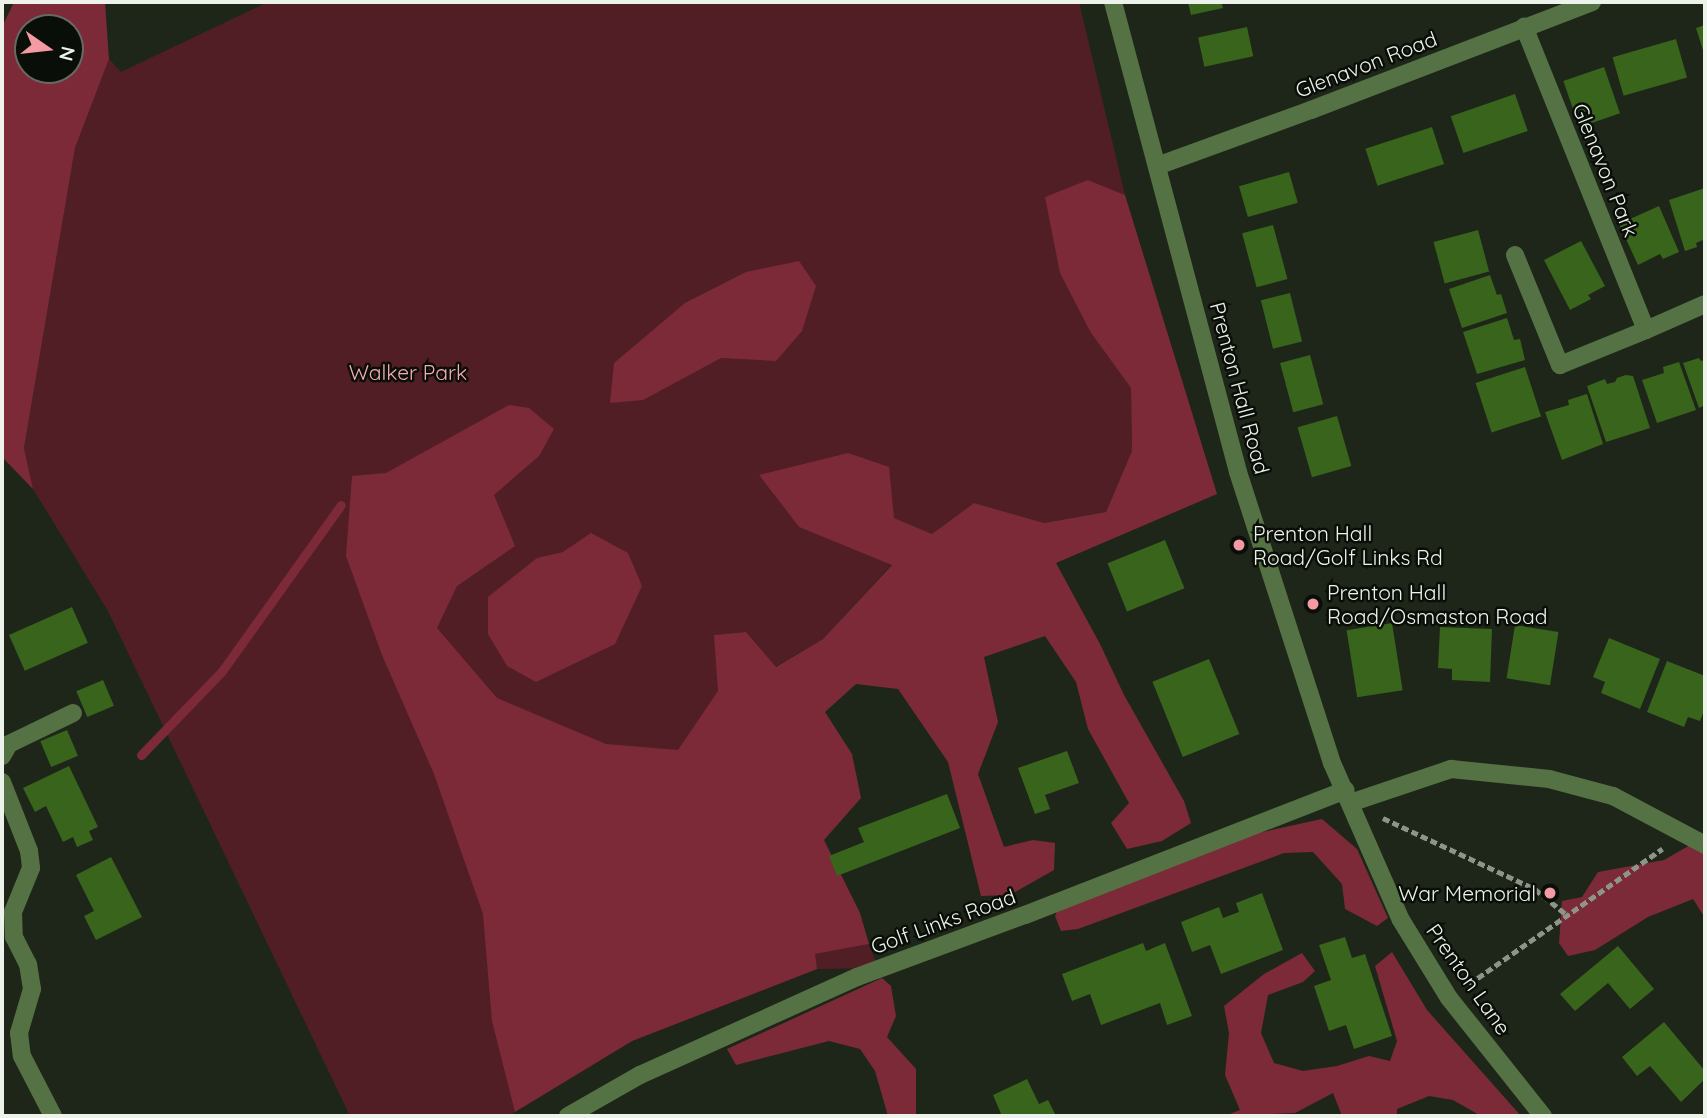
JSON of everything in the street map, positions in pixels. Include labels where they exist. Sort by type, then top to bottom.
[{"type":"street","name":"Prenton Hall Road","points":[[1113,2],[1238,472],[1307,689],[1345,791]]},
{"type":"street","name":"Glenavon Road","points":[[1157,166],[1592,2]]},
{"type":"street","name":"Glenavon Park","points":[[1524,26],[1646,330]]},
{"type":"street","points":[[1515,255],[1560,365],[1705,304]]},
{"type":"street","points":[[2,756],[9,744],[74,713]]},
{"type":"street","name":"Golf Links Road","points":[[568,1116],[640,1075],[857,977],[1345,791],[1451,769],[1549,779],[1612,796],[1686,832],[1705,845]]},
{"type":"street","points":[[2,782],[29,852],[30,869],[13,912],[15,937],[27,964],[32,989],[19,1033],[22,1056],[53,1116]]},
{"type":"street","name":"Prenton Lane","points":[[1345,791],[1401,920],[1449,998],[1543,1116]]},
{"type":"path","points":[[1345,791],[1535,889],[1567,915]]},
{"type":"path","points":[[1449,998],[1686,832]]},
{"type":"green space","name":"Walker Park","points":[[268,2],[1079,2],[1125,195],[1088,180],[1091,333],[1131,388],[1132,451],[1106,512],[1044,523],[974,503],[932,534],[894,518],[759,475],[799,527],[892,564],[823,639],[775,667],[746,632],[714,635],[815,954],[869,944],[878,968],[817,969],[632,1041],[508,1116],[350,1116],[108,611],[33,489],[24,448],[75,148],[109,59],[121,72]]},
{"type":"shaded area","points":[[14,2],[105,2],[109,59],[75,148],[24,448],[33,489],[2,457],[2,27]]},
{"type":"shaded area","points":[[1088,180],[1125,195],[1217,494],[1056,563],[1124,695],[1184,801],[1191,823],[1162,841],[1127,849],[1111,823],[1129,803],[1088,729],[1076,682],[1045,636],[984,657],[998,722],[978,774],[1004,847],[1033,840],[1055,843],[1054,870],[1010,895],[981,896],[948,762],[898,689],[856,684],[825,712],[852,754],[861,798],[824,840],[860,913],[869,944],[815,954],[817,969],[632,1041],[515,1112],[492,1021],[483,914],[434,774],[382,655],[346,556],[352,476],[386,473],[509,405],[529,408],[554,429],[539,456],[494,495],[515,546],[457,586],[437,628],[497,698],[606,744],[678,750],[718,691],[714,635],[746,632],[776,667],[823,639],[892,565],[799,527],[759,475],[848,453],[889,467],[894,518],[932,534],[974,503],[1044,523],[1106,512],[1132,451],[1131,388],[1091,333],[1060,273],[1045,197]]},
{"type":"shaded area","points":[[799,261],[816,286],[802,331],[776,361],[721,358],[643,400],[610,403],[614,363],[685,303],[746,272]]},
{"type":"shaded area","points":[[591,533],[628,553],[642,586],[615,644],[536,682],[507,666],[488,634],[488,597],[537,558],[563,552]]},
{"type":"shaded area","points":[[1322,819],[1357,849],[1388,918],[1377,926],[1345,909],[1342,884],[1313,852],[1284,853],[1078,929],[1061,931],[1055,916],[1059,907],[1244,836]]},
{"type":"shaded area","points":[[1692,844],[1705,854],[1705,918],[1693,899],[1648,917],[1595,950],[1568,956],[1559,943],[1562,901],[1582,897],[1598,872],[1664,860]]},
{"type":"shaded area","points":[[1392,952],[1427,1010],[1521,1116],[1481,1116],[1453,1100],[1429,1096],[1397,1109],[1397,1116],[1342,1116],[1333,1093],[1295,1113],[1225,1116],[1240,1110],[1225,1075],[1229,1033],[1224,1006],[1264,974],[1302,953],[1315,971],[1303,982],[1268,995],[1261,1033],[1274,1063],[1303,1071],[1337,1066],[1369,1056],[1390,1061],[1397,1041],[1375,966]]},
{"type":"shaded area","points":[[882,978],[891,986],[896,1016],[887,1037],[916,1069],[916,1116],[888,1116],[875,1071],[860,1049],[829,1041],[736,1065],[727,1049]]},
{"type":"building","points":[[1188,2],[1221,2],[1223,8],[1191,15]]},
{"type":"building","points":[[1705,25],[1705,57],[1696,28]]},
{"type":"building","points":[[1247,27],[1253,56],[1204,67],[1198,37]]},
{"type":"building","points":[[1676,39],[1687,77],[1624,96],[1613,57]]},
{"type":"building","points":[[1604,67],[1620,113],[1579,127],[1563,81]]},
{"type":"building","points":[[1515,94],[1528,131],[1463,153],[1451,116]]},
{"type":"building","points":[[1432,127],[1444,164],[1377,186],[1365,149]]},
{"type":"building","points":[[1289,172],[1298,203],[1248,217],[1239,186]]},
{"type":"building","points":[[1705,188],[1705,239],[1696,243],[1697,247],[1685,251],[1669,200]]},
{"type":"building","points":[[1659,206],[1679,252],[1663,259],[1660,254],[1638,265],[1619,224]]},
{"type":"building","points":[[1273,225],[1287,279],[1257,287],[1242,233]]},
{"type":"building","points":[[1478,230],[1489,272],[1445,283],[1434,242]]},
{"type":"building","points":[[1581,241],[1605,286],[1588,295],[1591,299],[1570,310],[1544,260]]},
{"type":"building","points":[[1490,275],[1497,295],[1501,294],[1507,313],[1462,328],[1449,289]]},
{"type":"building","points":[[1290,293],[1302,342],[1273,349],[1261,300]]},
{"type":"building","points":[[1507,318],[1514,340],[1520,339],[1525,360],[1477,374],[1463,332]]},
{"type":"building","points":[[1310,355],[1323,404],[1293,412],[1280,363]]},
{"type":"building","points":[[1699,358],[1701,361],[1705,360],[1705,405],[1699,408],[1683,363]]},
{"type":"building","points":[[1679,362],[1696,410],[1657,423],[1642,380],[1664,373],[1663,367]]},
{"type":"building","points":[[1525,367],[1541,416],[1492,433],[1476,383]]},
{"type":"building","points":[[1633,376],[1650,428],[1606,442],[1587,386],[1605,379],[1607,384],[1615,382],[1617,378]]},
{"type":"building","points":[[1587,394],[1603,444],[1562,460],[1545,412],[1569,405],[1568,400]]},
{"type":"building","points":[[1337,416],[1351,466],[1312,477],[1298,427]]},
{"type":"building","points":[[1165,540],[1184,588],[1127,611],[1108,563]]},
{"type":"building","points":[[72,607],[88,643],[25,671],[9,635]]},
{"type":"building","points":[[1392,623],[1403,690],[1357,697],[1347,630]]},
{"type":"building","points":[[1515,625],[1558,632],[1550,685],[1507,678]]},
{"type":"building","points":[[1440,627],[1492,629],[1490,682],[1452,680],[1452,669],[1438,668]]},
{"type":"building","points":[[1609,638],[1660,659],[1640,709],[1601,693],[1605,682],[1593,677]]},
{"type":"building","points":[[1209,659],[1239,734],[1183,757],[1152,682]]},
{"type":"building","points":[[1667,661],[1705,676],[1705,708],[1700,721],[1688,717],[1684,727],[1647,712]]},
{"type":"building","points":[[103,680],[114,706],[87,717],[76,691]]},
{"type":"building","points":[[67,730],[78,756],[51,767],[40,741]]},
{"type":"building","points":[[1067,751],[1079,783],[1045,795],[1050,809],[1035,814],[1018,768]]},
{"type":"building","points":[[69,766],[98,827],[89,831],[93,840],[77,847],[73,837],[63,842],[46,806],[35,812],[23,788]]},
{"type":"building","points":[[947,794],[960,828],[837,876],[829,856],[864,842],[858,828]]},
{"type":"building","points":[[111,857],[142,917],[96,940],[84,916],[94,911],[76,875]]},
{"type":"building","points":[[1262,893],[1283,950],[1221,974],[1210,945],[1192,952],[1181,922],[1219,907],[1223,918],[1239,912],[1236,903]]},
{"type":"building","points":[[1345,937],[1352,958],[1365,954],[1392,1036],[1354,1049],[1346,1025],[1329,1031],[1314,986],[1331,980],[1319,945]]},
{"type":"building","points":[[1143,943],[1146,951],[1165,943],[1192,1016],[1167,1025],[1160,1003],[1101,1025],[1090,994],[1072,1001],[1062,974]]},
{"type":"building","points":[[1618,946],[1654,989],[1630,1009],[1608,983],[1575,1011],[1560,994]]},
{"type":"building","points":[[1664,1022],[1705,1071],[1705,1079],[1681,1102],[1650,1066],[1637,1076],[1622,1057]]},
{"type":"building","points":[[1027,1079],[1039,1104],[1048,1100],[1056,1116],[1002,1116],[993,1095]]},
{"type":"waterway","points":[[2,76],[33,2]]},
{"type":"waterway","points":[[2,211],[8,236],[7,322],[2,336]]},
{"type":"waterway","points":[[141,755],[222,671],[341,505]]},
{"type":"place","name":"Prenton Hall Road/Golf Links Rd","points":[[1239,545]]},
{"type":"place","name":"Prenton Hall Road/Osmaston Road","points":[[1313,604]]},
{"type":"place","name":"War Memorial","points":[[1550,893]]}]
